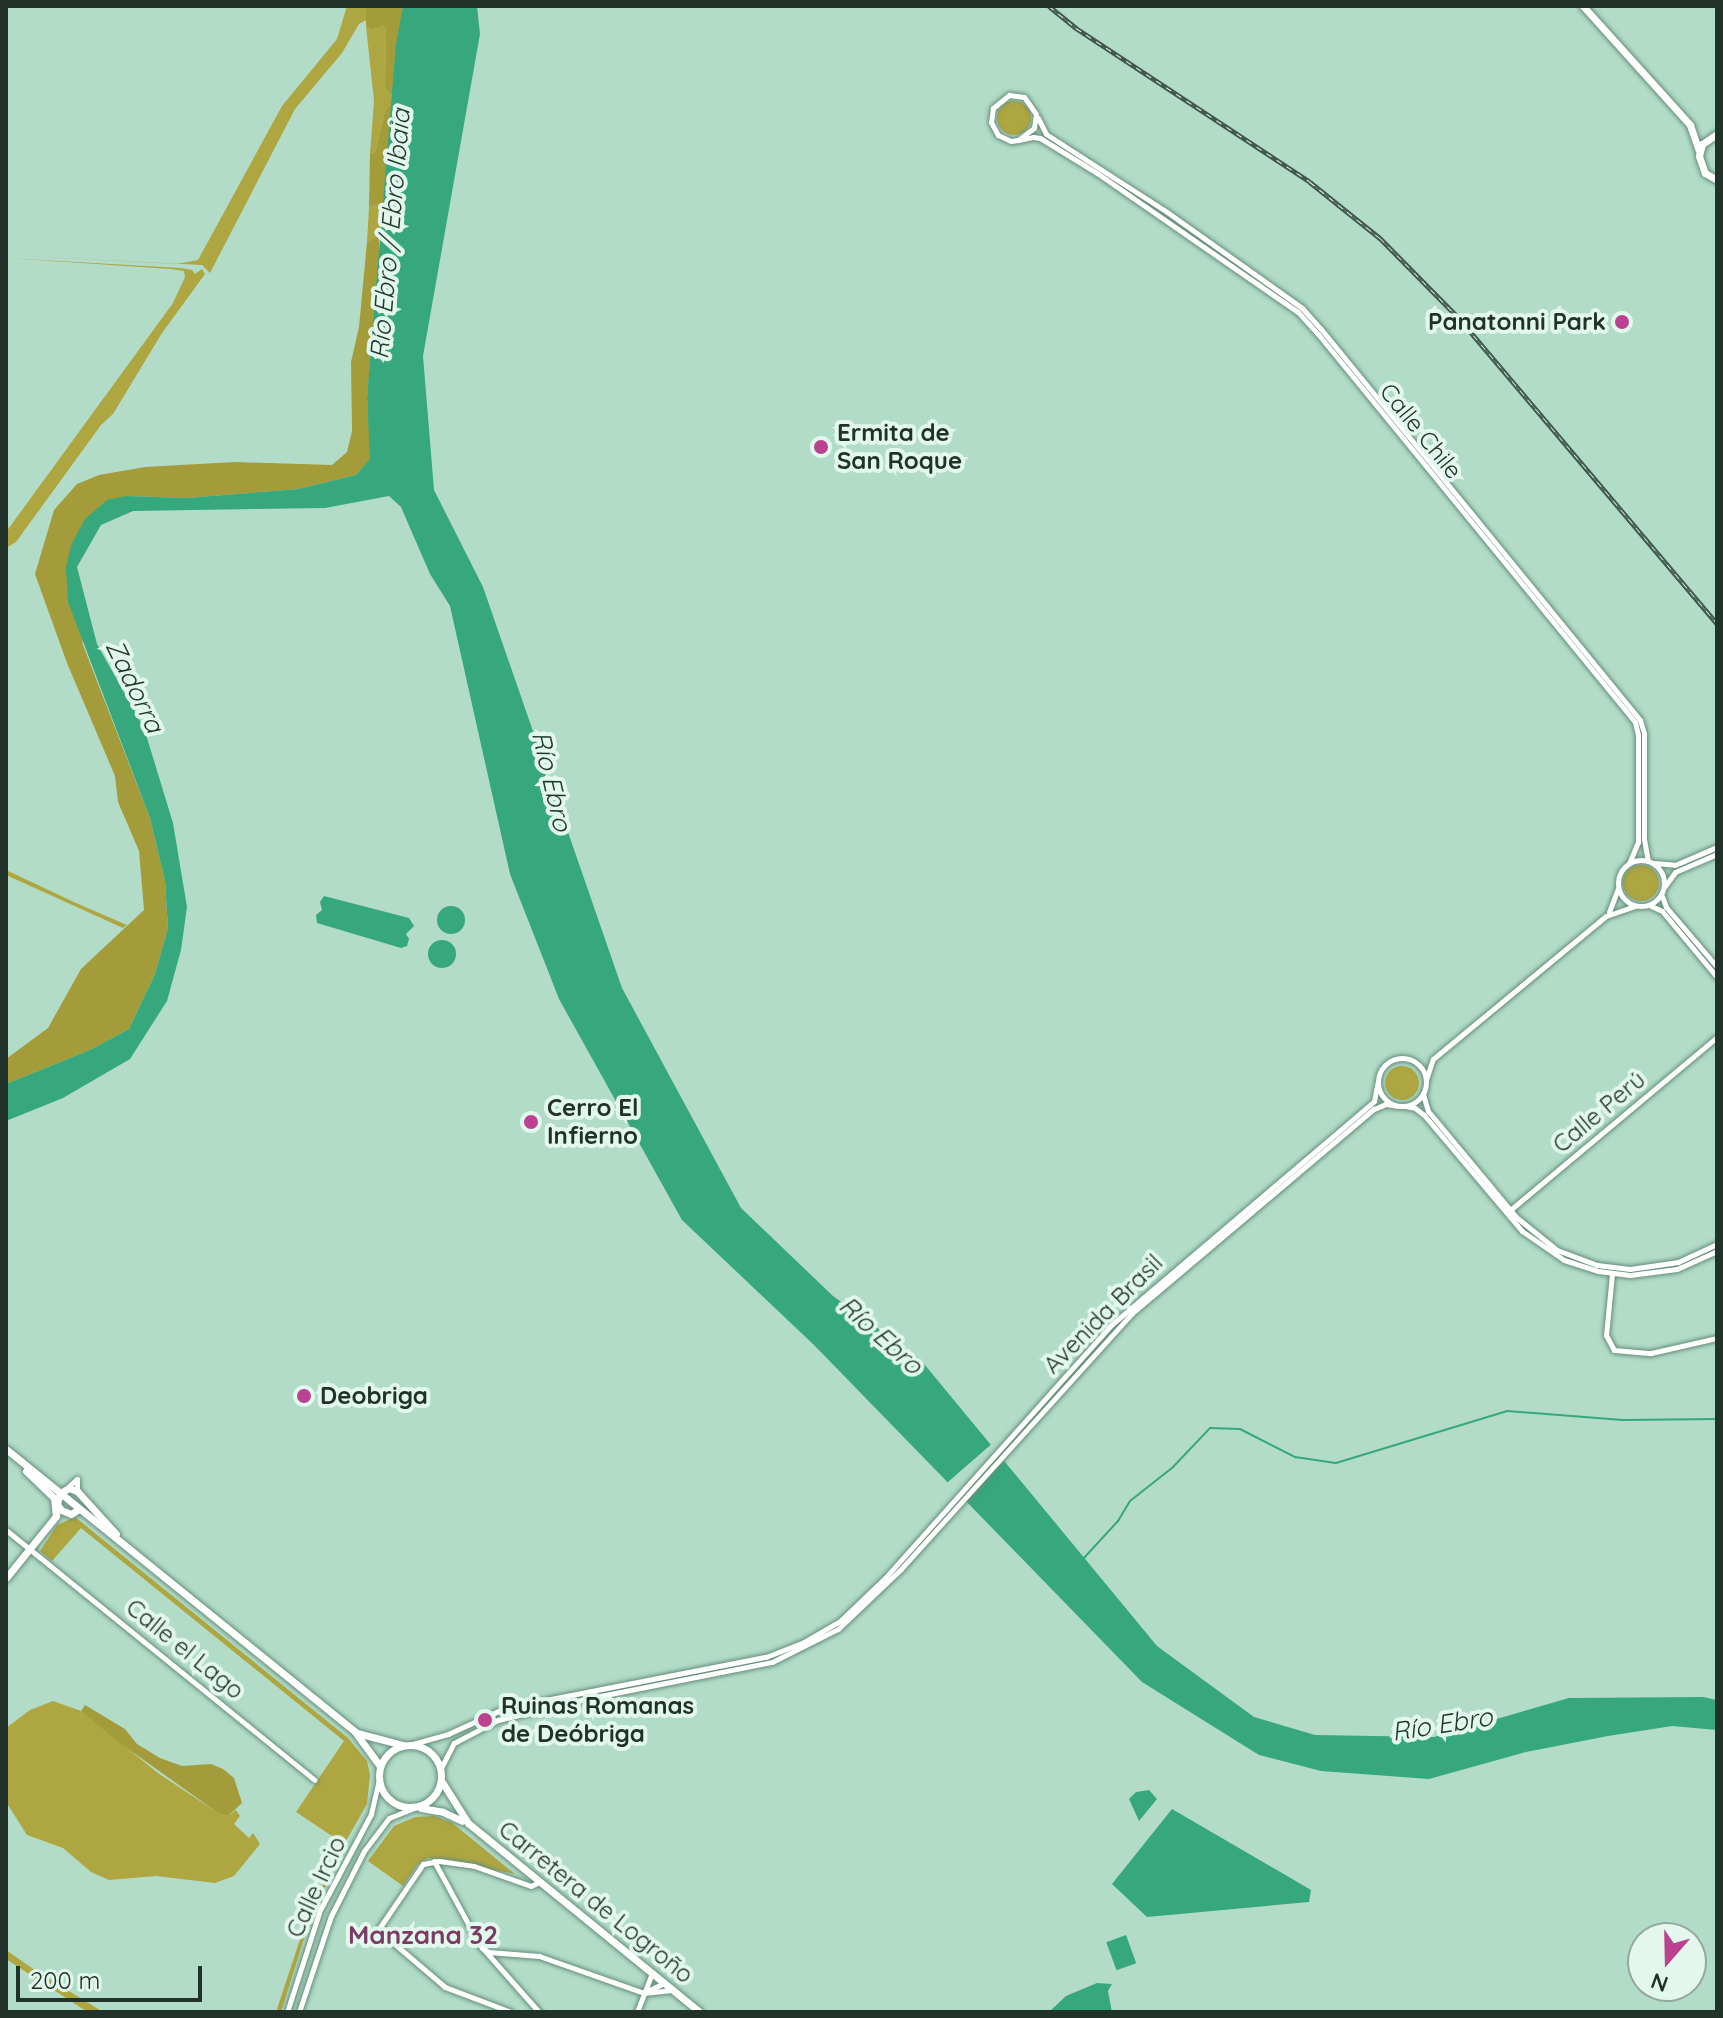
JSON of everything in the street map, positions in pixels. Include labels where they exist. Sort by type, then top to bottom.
[{"type":"main road","points":[[1583,6],[1690,125],[1702,169],[1717,180]]},
{"type":"main road","points":[[1690,125],[1716,135],[1699,151]]},
{"type":"main road","points":[[6,1450],[62,1491],[79,1509],[355,1732],[380,1766]]},
{"type":"main road","points":[[6,1450],[67,1514]]},
{"type":"main road","points":[[62,1491],[78,1492],[128,1548]]},
{"type":"main road","points":[[6,1578],[56,1516],[62,1491]]},
{"type":"main road","points":[[78,1492],[79,1509]]},
{"type":"main road","points":[[56,1516],[79,1509]]},
{"type":"main road","points":[[355,1732],[406,1745],[429,1751],[441,1768],[442,1782],[433,1799],[415,1808],[394,1804],[381,1788],[379,1778],[380,1766],[386,1756],[406,1745]]},
{"type":"main road","name":"Carretera de Logroño","points":[[442,1782],[468,1823]]},
{"type":"main road","name":"Carretera de Logroño","points":[[415,1808],[443,1812],[468,1823],[700,2012]]},
{"type":"street","points":[[1017,95],[1030,101],[1036,114],[1030,134],[1018,140],[1004,139],[994,129],[991,115],[997,102],[1017,95]]},
{"type":"street","name":"Calle Chile","points":[[1036,114],[1048,136],[1148,198],[1308,313],[1642,724],[1650,862]]},
{"type":"street","name":"Calle Chile","points":[[1018,140],[1033,137],[1046,141],[1136,197],[1298,312],[1318,334],[1635,722],[1638,735],[1638,842],[1629,863]]},
{"type":"street","points":[[1606,916],[1618,888],[1619,874],[1629,863],[1675,865],[1717,847]]},
{"type":"street","points":[[1664,886],[1675,872],[1717,854]]},
{"type":"street","points":[[1650,862],[1662,873],[1662,894],[1666,907],[1717,967]]},
{"type":"street","points":[[1618,888],[1624,900],[1635,906]]},
{"type":"street","points":[[1646,906],[1662,894]]},
{"type":"street","points":[[1717,977],[1662,911],[1635,906],[1606,916],[1433,1059],[1423,1094],[1428,1111],[1508,1212],[1557,1250],[1610,1268],[1663,1266],[1717,1244]]},
{"type":"street","name":"Calle Perú","points":[[1508,1212],[1717,1037]]},
{"type":"street","points":[[1340,1134],[1374,1101],[1378,1081],[1390,1061],[1433,1059]]},
{"type":"street","points":[[1413,1061],[1426,1080]]},
{"type":"street","points":[[1378,1081],[1381,1094],[1397,1106]]},
{"type":"street","points":[[1405,1106],[1423,1094]]},
{"type":"street","points":[[1340,1134],[1378,1107],[1415,1108],[1508,1212],[1550,1253],[1578,1266],[1612,1274],[1656,1274],[1677,1269],[1717,1251]]},
{"type":"street","name":"Avenida Brasil","points":[[584,1696],[766,1657],[804,1642],[855,1608],[916,1547],[1110,1326],[1340,1134]]},
{"type":"street","points":[[1612,1274],[1606,1335],[1614,1350],[1651,1353],[1717,1338]]},
{"type":"street","name":"Calle el Lago","points":[[6,1530],[315,1780]]},
{"type":"street","points":[[406,1745],[448,1734],[505,1708],[584,1696]]},
{"type":"street","points":[[441,1768],[454,1743],[498,1720],[584,1696]]},
{"type":"street","name":"Calle Ircio","points":[[287,2012],[320,1910],[371,1814],[379,1778]]},
{"type":"street","name":"Calle Ircio","points":[[299,2012],[331,1916],[364,1851],[389,1818],[415,1808]]},
{"type":"street","points":[[511,2012],[445,1987],[378,1932],[423,1864],[434,1861],[474,1866],[531,1886],[539,1882]]},
{"type":"street","points":[[434,1861],[482,1948],[539,2012]]},
{"type":"street","points":[[482,1948],[496,1953],[545,1957],[644,1993],[673,1990]]},
{"type":"street","points":[[492,1961],[496,1953]]},
{"type":"street","points":[[637,2012],[652,1973]]},
{"type":"street","points":[[644,1993],[664,1983]]},
{"type":"shaded area","points":[[347,6],[365,6],[366,20],[359,24],[342,53],[295,109],[210,273],[202,265],[178,264],[198,260],[282,106],[337,39]]},
{"type":"shaded area","points":[[365,6],[403,6],[392,96],[385,88],[386,28],[383,25],[373,30],[366,26]]},
{"type":"shaded area","points":[[383,24],[386,28],[385,88],[392,96],[392,104],[385,110],[375,153],[370,154],[374,101],[366,26],[374,30]]},
{"type":"shaded area","points":[[1014,101],[1026,106],[1031,118],[1026,130],[1014,135],[1002,130],[997,118],[1002,106]]},
{"type":"shaded area","points":[[392,104],[384,203],[369,207],[370,154],[375,153],[385,110]]},
{"type":"shaded area","points":[[384,203],[379,235],[367,242],[369,207]]},
{"type":"shaded area","points":[[379,235],[379,271],[367,397],[371,459],[356,475],[298,489],[186,498],[126,496],[71,545],[83,645],[150,818],[165,881],[168,928],[155,974],[129,1029],[90,1050],[6,1084],[6,1059],[48,1028],[81,969],[144,910],[139,851],[118,802],[115,776],[67,663],[35,574],[54,510],[77,484],[99,475],[145,467],[235,462],[332,465],[347,452],[352,431],[351,362],[359,327],[367,242]]},
{"type":"shaded area","points":[[6,258],[181,268],[192,270],[195,274],[202,269],[205,274],[162,333],[113,414],[101,425],[16,542],[6,548],[6,532],[173,303],[185,277],[184,271],[171,269]]},
{"type":"shaded area","points":[[1641,865],[1653,871],[1659,883],[1653,895],[1641,901],[1629,895],[1623,883],[1629,871]]},
{"type":"shaded area","points":[[6,870],[127,925],[123,928],[6,875]]},
{"type":"shaded area","points":[[1402,1066],[1414,1071],[1419,1083],[1414,1095],[1402,1100],[1390,1095],[1385,1083],[1390,1071]]},
{"type":"shaded area","points":[[75,1517],[348,1738],[367,1761],[370,1775],[367,1804],[346,1841],[307,1929],[281,2012],[276,2012],[309,1912],[344,1844],[296,1812],[344,1741],[81,1528],[52,1561],[40,1551],[57,1525]]},
{"type":"shaded area","points":[[53,1701],[81,1711],[158,1773],[218,1813],[228,1816],[236,1810],[240,1816],[234,1824],[249,1838],[253,1833],[260,1844],[234,1876],[215,1883],[156,1876],[109,1880],[91,1872],[63,1848],[27,1835],[6,1802],[6,1728],[30,1710]]},
{"type":"shaded area","points":[[85,1705],[125,1729],[137,1744],[160,1758],[182,1766],[211,1764],[223,1769],[234,1778],[242,1803],[228,1816],[218,1813],[117,1741],[81,1711]]},
{"type":"shaded area","points":[[434,1816],[451,1822],[515,1874],[428,1858],[418,1864],[403,1886],[368,1861],[394,1826],[415,1817]]},
{"type":"shaded area","points":[[6,1950],[103,2012],[86,2011],[6,1959]]},
{"type":"water","points":[[403,6],[477,6],[480,34],[423,356],[434,490],[483,587],[622,988],[741,1208],[833,1296],[920,1359],[1157,1646],[1254,1717],[1315,1735],[1434,1737],[1569,1698],[1703,1697],[1717,1700],[1717,1730],[1672,1726],[1608,1736],[1526,1752],[1429,1779],[1321,1771],[1259,1755],[1142,1682],[814,1345],[682,1220],[559,999],[510,874],[450,606],[430,574],[401,507],[389,496],[325,508],[133,511],[101,525],[77,567],[97,644],[144,728],[173,823],[187,907],[181,950],[167,1001],[130,1059],[63,1098],[6,1121],[6,1084],[90,1050],[129,1029],[155,974],[168,928],[165,881],[150,818],[68,602],[66,568],[71,545],[85,519],[107,500],[126,496],[186,498],[298,489],[356,475],[370,459],[367,397],[396,44]]},
{"type":"water","points":[[324,896],[409,918],[414,926],[406,934],[409,939],[407,946],[401,948],[317,923],[316,915],[322,910],[320,902]]},
{"type":"water","points":[[451,906],[461,910],[465,920],[461,930],[451,934],[441,930],[437,920],[441,910]]},
{"type":"water","points":[[442,940],[452,944],[456,954],[452,964],[442,968],[432,964],[428,954],[432,944]]},
{"type":"water","points":[[1149,1790],[1157,1799],[1139,1821],[1129,1799],[1136,1792]]},
{"type":"water","points":[[1172,1809],[1311,1890],[1309,1902],[1147,1917],[1112,1884]]},
{"type":"water","points":[[1126,1935],[1136,1963],[1117,1970],[1106,1942]]},
{"type":"water","points":[[1097,1983],[1112,1984],[1108,1991],[1112,2012],[1049,2012],[1066,1996]]},
{"type":"pier","points":[[994,1442],[1008,1458],[958,1501],[944,1485]]},
{"type":"waterway","points":[[1083,1559],[1118,1521],[1130,1501],[1173,1467],[1210,1428],[1240,1429],[1295,1457],[1336,1463],[1507,1411],[1623,1420],[1717,1419]]},
{"type":"railway","points":[[1049,6],[1076,28],[1310,182],[1380,238],[1458,317],[1717,624]]},
{"type":"place","name":"Panatonni Park","points":[[1622,322]]},
{"type":"place","name":"Ermita de San Roque","points":[[821,447]]},
{"type":"place","name":"Cerro El Infierno","points":[[531,1122]]},
{"type":"place","name":"Deobriga","points":[[304,1396]]},
{"type":"place","name":"Ruinas Romanas de Deóbriga","points":[[485,1720]]},
{"type":"district","name":"Manzana 32","points":[[423,1935]]},
{"type":"water label","name":"Río Ebro / Ebro Ibaia","points":[[390,234]]},
{"type":"water label","name":"Zadorra","points":[[135,686]]},
{"type":"water label","name":"Río Ebro","points":[[552,781]]},
{"type":"water label","name":"Río Ebro","points":[[881,1335]]},
{"type":"water label","name":"Río Ebro","points":[[1442,1724]]}]
